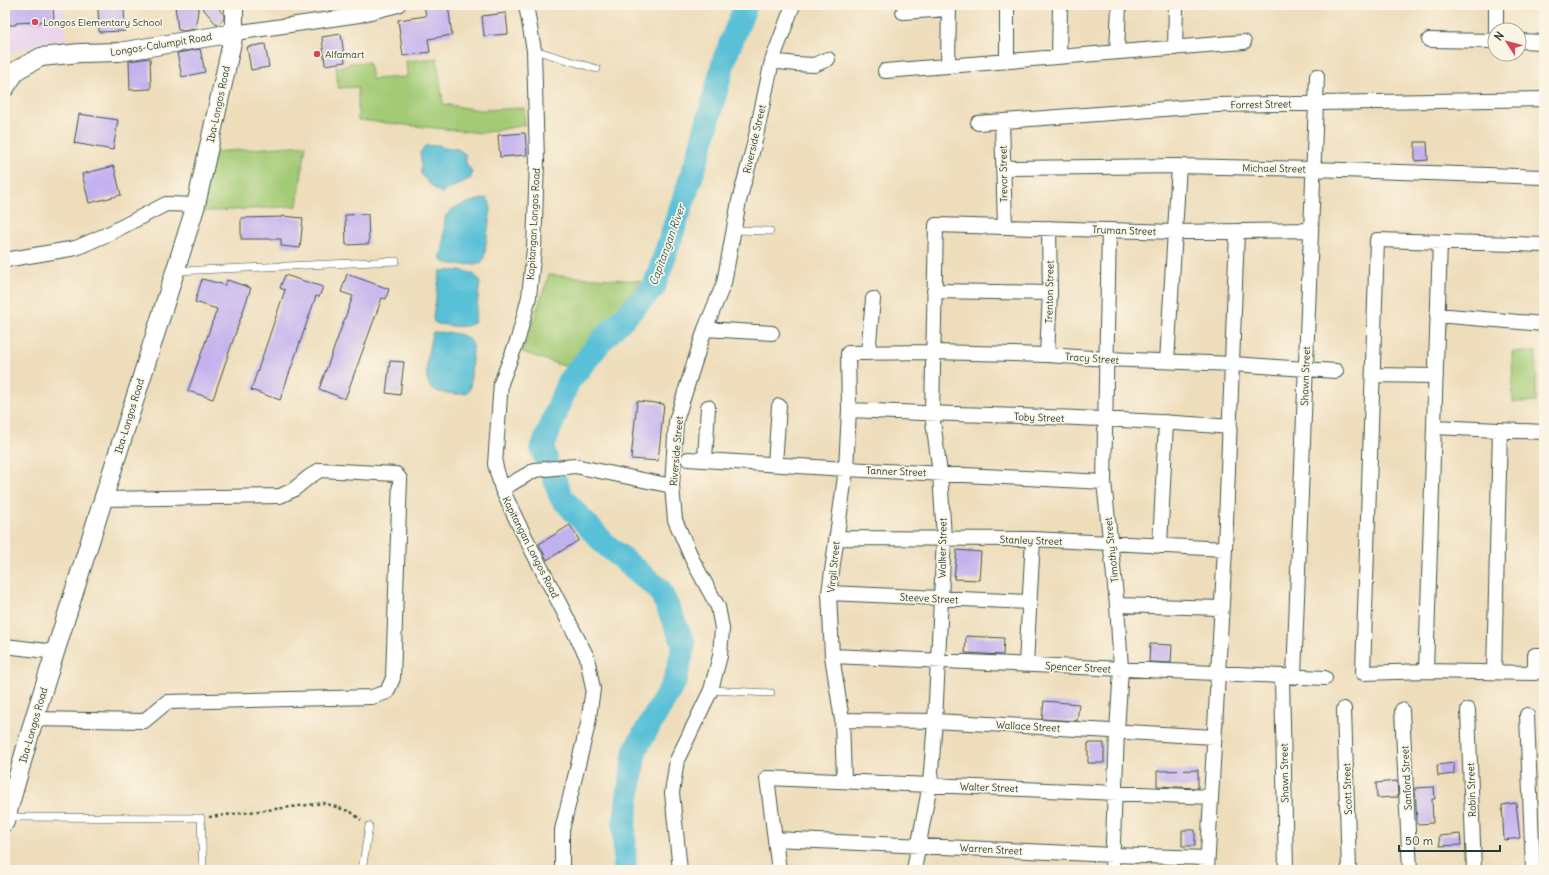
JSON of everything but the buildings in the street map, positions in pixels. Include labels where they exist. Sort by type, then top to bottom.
[{"type":"street","name":"Iba-Longos Road","points":[[6,820],[34,719],[196,204],[234,32],[234,5]]},
{"type":"street","points":[[234,32],[359,15],[398,5]]},
{"type":"street","name":"Kapitangan Longos Road","points":[[526,5],[534,50],[536,161],[534,250],[529,297],[518,338],[501,383],[495,464],[502,489],[518,523],[587,657],[593,689],[588,724],[562,830],[562,870]]},
{"type":"street","name":"Riverside Street","points":[[680,870],[672,793],[677,760],[710,690],[720,656],[722,628],[718,607],[693,560],[675,520],[672,486],[676,421],[706,329],[724,283],[739,201],[754,145],[772,61],[793,5]]},
{"type":"street","points":[[1007,5],[1007,61]]},
{"type":"street","points":[[1059,57],[1060,5]]},
{"type":"street","points":[[1117,52],[1119,5]]},
{"type":"street","points":[[1175,48],[1176,5]]},
{"type":"street","points":[[1496,5],[1496,22]]},
{"type":"street","points":[[903,12],[948,7],[948,66]]},
{"type":"street","name":"Longos-Calumpit Road","points":[[5,88],[11,68],[41,57],[80,53],[119,52],[234,32]]},
{"type":"street","points":[[1430,40],[1487,41]]},
{"type":"street","points":[[1527,41],[1544,42]]},
{"type":"street","points":[[885,71],[1244,42]]},
{"type":"street","points":[[772,61],[814,65],[828,59]]},
{"type":"street","name":"Shawn Street","points":[[1286,870],[1288,676],[1306,369],[1317,76]]},
{"type":"street","name":"Forrest Street","points":[[978,123],[1217,105],[1544,99]]},
{"type":"street","name":"Trevor Street","points":[[1002,121],[1004,227]]},
{"type":"street","points":[[1167,361],[1179,166]]},
{"type":"street","name":"Michael Street","points":[[1003,168],[1179,166],[1544,177]]},
{"type":"street","points":[[5,260],[76,248],[110,233],[166,204],[196,204]]},
{"type":"street","name":"Truman Street","points":[[936,225],[1175,232],[1311,230]]},
{"type":"street","name":"Walker Street","points":[[914,870],[930,784],[935,721],[944,538],[940,473],[932,414],[936,225]]},
{"type":"street","name":"Trenton Street","points":[[1047,355],[1050,293],[1049,228]]},
{"type":"street","name":"Timothy Street","points":[[1109,230],[1104,482],[1117,605],[1121,669],[1117,731],[1112,870]]},
{"type":"street","points":[[1207,864],[1225,549],[1237,231]]},
{"type":"street","points":[[1544,245],[1377,240],[1363,674],[1426,671],[1535,673],[1535,655],[1544,655]]},
{"type":"street","points":[[1426,671],[1440,242]]},
{"type":"street","points":[[934,290],[1050,293]]},
{"type":"street","points":[[868,353],[872,299]]},
{"type":"street","points":[[1437,315],[1544,324]]},
{"type":"street","points":[[706,329],[772,333]]},
{"type":"street","name":"Tracy Street","points":[[848,353],[934,352],[1047,355],[1233,364],[1336,372]]},
{"type":"street","name":"Virgil Street","points":[[844,780],[842,720],[832,656],[829,593],[846,469],[849,410],[848,353]]},
{"type":"street","points":[[1373,375],[1436,376]]},
{"type":"street","points":[[775,464],[779,406]]},
{"type":"street","points":[[705,460],[708,407]]},
{"type":"street","name":"Toby Street","points":[[849,410],[1105,419],[1230,427]]},
{"type":"street","points":[[1160,546],[1166,422]]},
{"type":"street","points":[[1434,427],[1544,432]]},
{"type":"street","points":[[1494,672],[1500,430]]},
{"type":"street","name":"Tanner Street","points":[[688,459],[846,469],[1104,482]]},
{"type":"street","points":[[502,489],[535,470],[575,466],[672,486]]},
{"type":"street","points":[[34,719],[144,721],[167,702],[372,698],[386,692],[393,678],[400,479],[396,474],[320,470],[293,490],[280,496],[103,499]]},
{"type":"street","name":"Stanley Street","points":[[836,538],[1033,539],[1225,549]]},
{"type":"street","points":[[1026,664],[1033,539]]},
{"type":"street","name":"Steeve Street","points":[[829,593],[1030,602]]},
{"type":"street","points":[[1117,605],[1221,608]]},
{"type":"street","points":[[5,646],[55,652]]},
{"type":"street","name":"Spencer Street","points":[[832,656],[1325,678]]},
{"type":"street","name":"Scott Street","points":[[1344,709],[1349,870]]},
{"type":"street","name":"Sanford Street","points":[[1402,710],[1410,870]]},
{"type":"street","name":"Robin Street","points":[[1468,710],[1474,870]]},
{"type":"street","points":[[1527,715],[1533,870]]},
{"type":"street","name":"Wallace Street","points":[[842,720],[935,721],[1214,736]]},
{"type":"street","name":"Walter Street","points":[[775,839],[767,778],[844,780],[1211,797]]},
{"type":"street","points":[[775,839],[779,870]]},
{"type":"street","name":"Warren Street","points":[[775,839],[1113,856],[1207,864]]},
{"type":"lane","points":[[534,50],[597,69]]},
{"type":"lane","points":[[733,230],[770,231]]},
{"type":"lane","points":[[174,271],[396,261]]},
{"type":"lane","points":[[710,690],[771,693]]},
{"type":"lane","points":[[6,820],[201,818],[203,870]]},
{"type":"lane","points":[[362,870],[369,826]]},
{"type":"path","points":[[201,818],[324,803],[351,812],[369,826]]},
{"type":"shaded area","name":"Longos Elementary School","points":[[5,5],[63,5],[67,39],[7,53],[5,60]]},
{"type":"green space","points":[[437,58],[443,104],[480,110],[524,108],[525,125],[482,133],[358,120],[358,87],[338,88],[336,67],[349,65],[349,63],[369,62],[372,79],[407,77],[406,61]]},
{"type":"green space","points":[[306,145],[297,206],[199,212],[214,152]]},
{"type":"green space","points":[[549,275],[641,281],[570,368],[522,352]]},
{"type":"green space","points":[[1512,352],[1536,352],[1536,402],[1513,402]]},
{"type":"water","points":[[440,145],[442,148],[458,149],[465,154],[466,163],[472,172],[471,178],[441,193],[436,190],[422,175],[420,153],[425,146]]},
{"type":"water","points":[[486,198],[489,201],[491,208],[484,258],[482,262],[461,265],[441,260],[440,254],[443,250],[445,218],[457,207]]},
{"type":"water","points":[[440,271],[463,271],[477,277],[480,282],[475,322],[467,326],[452,326],[434,322],[433,317]]},
{"type":"water","points":[[433,332],[461,335],[470,340],[473,345],[470,389],[467,393],[452,394],[440,392],[431,388],[429,385],[427,380],[428,351]]},
{"type":"waterway","name":"Capitangan River","points":[[546,458],[542,449],[568,382],[604,338],[654,287],[698,157],[725,57],[746,5]]},
{"type":"waterway","name":"Capitangan River","points":[[554,478],[561,497],[605,544],[660,590],[684,644],[675,681],[635,750],[624,825],[625,870]]},
{"type":"place","name":"Longos Elementary School","points":[[35,22]]},
{"type":"place","name":"Alfamart","points":[[317,54]]}]
